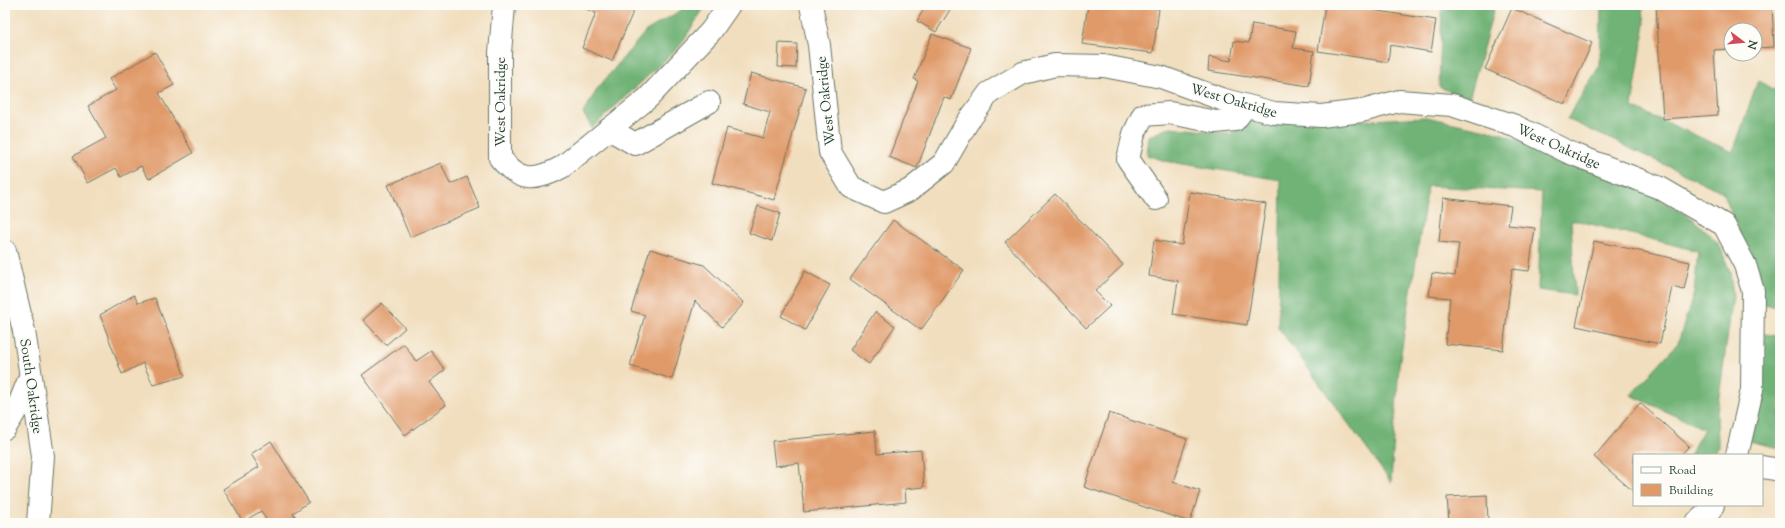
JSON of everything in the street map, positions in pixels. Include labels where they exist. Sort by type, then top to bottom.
[{"type":"street","name":"West Oakridge","points":[[504,5],[500,53],[500,158],[510,170],[521,177],[534,177],[549,174],[562,167],[648,98],[711,32],[729,5]]},
{"type":"street","name":"West Oakridge","points":[[810,5],[819,45],[830,152],[851,187],[884,202],[910,190],[944,163],[968,123],[989,93],[1023,73],[1055,65],[1104,66],[1161,77],[1221,99],[1274,113],[1321,116],[1362,110],[1399,101],[1452,105],[1515,126],[1568,152],[1660,188],[1724,226],[1745,265],[1754,291],[1752,390],[1737,454]]},
{"type":"street","points":[[608,129],[635,144],[709,102]]},
{"type":"street","points":[[1156,199],[1128,158],[1134,134],[1143,115],[1170,113],[1216,122],[1235,120],[1246,106]]},
{"type":"street","name":"South Oakridge","points":[[5,251],[24,331],[43,456],[38,523]]},
{"type":"street","points":[[5,428],[18,408],[30,376]]},
{"type":"street","points":[[1763,467],[1780,470]]},
{"type":"street","points":[[1696,523],[1710,511],[1712,506]]},
{"type":"green space","points":[[690,5],[706,5],[679,47],[592,128],[583,113],[598,88],[646,31]]},
{"type":"green space","points":[[1442,5],[1495,5],[1469,99],[1439,87]]},
{"type":"green space","points":[[1601,5],[1642,5],[1645,23],[1632,107],[1733,152],[1758,80],[1780,93],[1780,308],[1758,302],[1757,279],[1723,192],[1567,119],[1600,65]]},
{"type":"green space","points":[[1259,115],[1355,121],[1426,117],[1500,133],[1654,196],[1693,219],[1719,244],[1730,272],[1733,297],[1717,411],[1718,448],[1713,454],[1690,454],[1704,429],[1631,395],[1678,343],[1694,293],[1698,251],[1579,221],[1571,221],[1575,295],[1538,290],[1542,192],[1428,186],[1399,365],[1391,482],[1278,327],[1281,180],[1165,161],[1147,155],[1149,136],[1171,127],[1231,134]]},
{"type":"green space","points":[[1756,332],[1780,337],[1780,448],[1744,440]]},
{"type":"building","points":[[586,5],[636,5],[612,61],[582,48],[596,13],[584,8]]},
{"type":"building","points":[[926,5],[953,5],[936,32],[917,21]]},
{"type":"building","points":[[1088,5],[1129,5],[1159,9],[1153,53],[1082,44]]},
{"type":"building","points":[[1325,5],[1340,5],[1436,20],[1431,52],[1390,45],[1388,62],[1318,51]]},
{"type":"building","points":[[1656,5],[1772,5],[1774,47],[1763,48],[1763,22],[1723,22],[1723,49],[1714,50],[1718,115],[1663,119]]},
{"type":"building","points":[[1512,8],[1592,43],[1565,104],[1485,69]]},
{"type":"building","points":[[1252,24],[1296,31],[1293,48],[1314,51],[1309,86],[1208,71],[1209,57],[1231,61],[1234,41],[1249,43]]},
{"type":"building","points":[[932,34],[971,48],[951,100],[944,97],[917,168],[889,157],[918,81],[914,79]]},
{"type":"building","points":[[779,43],[797,44],[796,68],[778,67]]},
{"type":"building","points":[[155,52],[174,85],[159,93],[193,153],[149,179],[141,166],[121,177],[116,168],[88,183],[73,156],[106,138],[88,106],[116,90],[109,79]]},
{"type":"building","points":[[751,73],[806,88],[774,200],[712,183],[727,128],[763,138],[770,112],[743,104]]},
{"type":"building","points":[[441,163],[450,184],[467,177],[480,208],[410,237],[388,185]]},
{"type":"building","points":[[1190,192],[1266,204],[1247,325],[1173,314],[1178,281],[1149,276],[1154,240],[1182,245]]},
{"type":"building","points":[[1055,194],[1123,265],[1095,291],[1110,306],[1086,328],[1005,242]]},
{"type":"building","points":[[1443,198],[1511,206],[1508,225],[1535,228],[1529,271],[1512,269],[1503,350],[1445,344],[1450,298],[1429,296],[1432,273],[1455,276],[1459,244],[1439,242]]},
{"type":"building","points":[[758,206],[780,213],[772,241],[749,233]]},
{"type":"building","points":[[893,220],[964,270],[921,330],[850,279]]},
{"type":"building","points":[[1594,241],[1690,262],[1684,290],[1672,287],[1660,344],[1576,326]]},
{"type":"building","points":[[650,249],[704,265],[744,303],[722,327],[695,301],[672,379],[630,366],[645,315],[631,311]]},
{"type":"building","points":[[805,271],[830,285],[805,330],[781,316]]},
{"type":"building","points":[[134,295],[138,303],[155,298],[185,376],[153,385],[143,363],[122,374],[100,315]]},
{"type":"building","points":[[382,303],[405,328],[386,345],[363,320]]},
{"type":"building","points":[[875,312],[895,326],[869,364],[850,350]]},
{"type":"building","points":[[404,344],[416,361],[431,351],[445,370],[429,382],[446,405],[405,435],[362,375]]},
{"type":"building","points":[[1640,403],[1689,446],[1682,454],[1633,454],[1633,491],[1594,457]]},
{"type":"building","points":[[1109,413],[1187,439],[1173,482],[1200,491],[1190,522],[1084,487]]},
{"type":"building","points":[[875,431],[877,454],[921,450],[924,487],[905,489],[906,502],[804,512],[799,463],[775,466],[772,441]]},
{"type":"building","points":[[271,441],[309,502],[293,513],[299,523],[268,523],[261,511],[243,522],[223,489],[259,467],[251,454]]},
{"type":"building","points":[[1487,495],[1488,523],[1449,523],[1447,497]]}]
